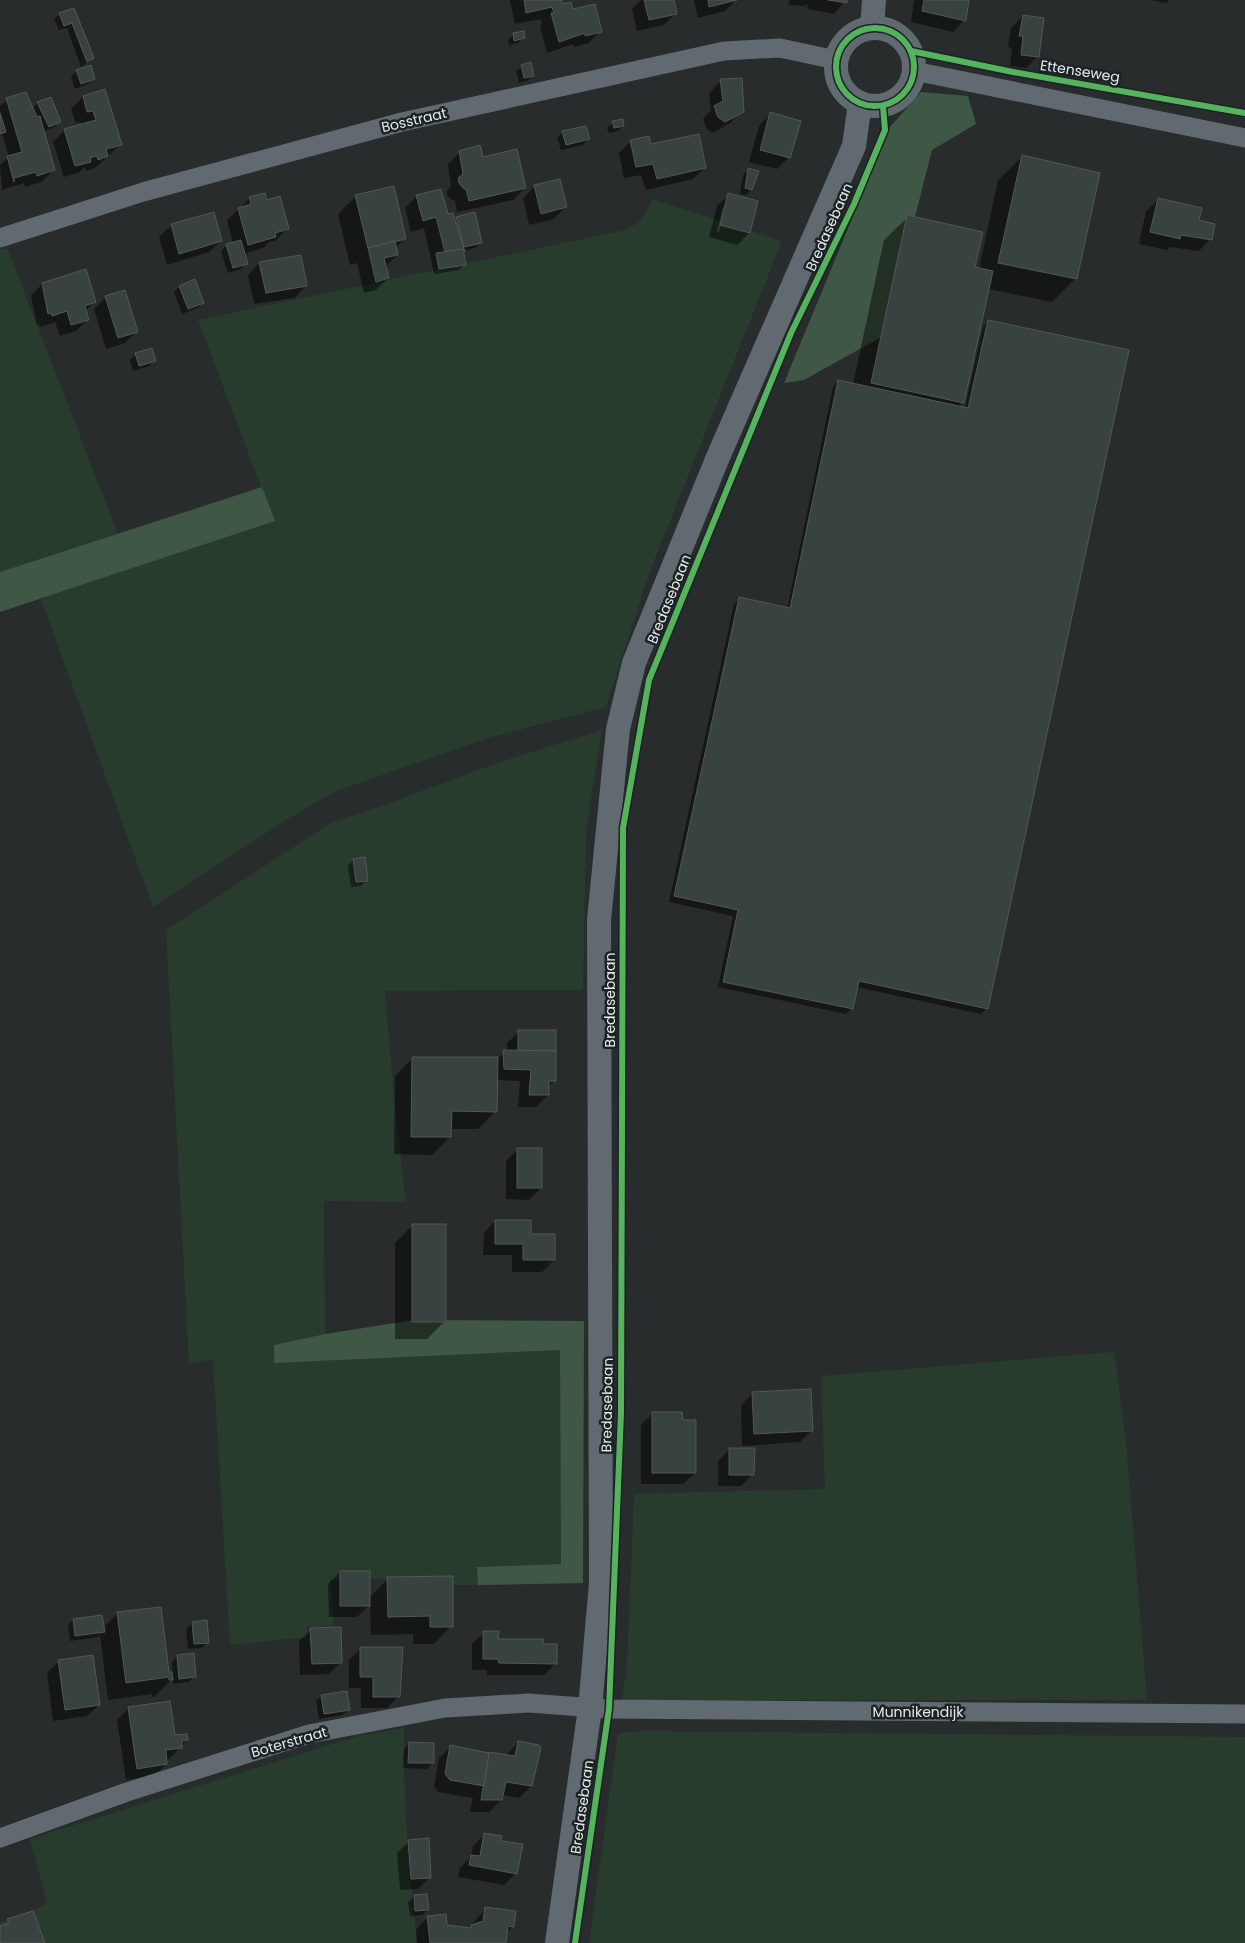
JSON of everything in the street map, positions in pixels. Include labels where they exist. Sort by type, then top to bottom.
[{"type":"street","points":[[872,28],[874,0]]},
{"type":"street","points":[[872,28],[888,30],[902,38],[911,51],[914,71],[909,86],[898,99],[883,106],[871,106],[860,103],[846,93],[838,78],[836,60],[843,44],[856,33],[872,28]]},
{"type":"street","name":"Bosstraat","points":[[0,238],[143,192],[402,122],[724,51],[780,48],[836,60]]},
{"type":"street","points":[[914,71],[1245,138]]},
{"type":"street","name":"Bredasebaan","points":[[557,1943],[590,1708],[601,1583],[599,920],[618,729],[638,654],[793,281],[854,146],[860,103]]},
{"type":"street","name":"Boterstraat","points":[[0,1838],[127,1792],[309,1734],[444,1708],[529,1703],[590,1708]]},
{"type":"street","name":"Munnikendijk","points":[[590,1708],[1245,1714]]},
{"type":"green space","points":[[921,92],[968,96],[976,124],[932,150],[885,335],[804,380],[784,383],[890,127]]},
{"type":"green space","points":[[652,199],[782,241],[650,571],[606,707],[488,738],[336,791],[281,823],[153,907],[41,599],[274,521],[198,320],[621,231],[641,220]]},
{"type":"green space","points":[[7,248],[118,534],[0,572],[0,250]]},
{"type":"green space","points":[[262,487],[275,521],[0,612],[0,572]]},
{"type":"green space","points":[[602,730],[586,831],[583,990],[385,991],[394,1099],[406,1202],[324,1201],[325,1334],[274,1345],[274,1363],[560,1350],[561,1564],[477,1567],[478,1585],[453,1585],[452,1577],[330,1580],[334,1626],[307,1627],[307,1637],[230,1645],[213,1359],[189,1364],[166,930],[332,822],[376,808],[497,763]]},
{"type":"green space","points":[[414,1320],[584,1321],[583,1583],[478,1585],[477,1567],[561,1564],[560,1350],[274,1363],[274,1345],[325,1334]]},
{"type":"green space","points":[[1114,1352],[1126,1442],[1147,1700],[622,1700],[627,1666],[634,1494],[825,1489],[821,1376]]},
{"type":"green space","points":[[404,1728],[407,1836],[417,1943],[0,1943],[0,1923],[47,1904],[30,1839],[358,1736]]},
{"type":"green space","points":[[642,1731],[1245,1737],[1245,1943],[589,1943],[618,1733]]},
{"type":"building","points":[[524,0],[562,0],[562,4],[571,2],[573,9],[595,4],[602,32],[585,36],[585,33],[559,42],[551,13],[554,13],[552,7],[526,13]]},
{"type":"building","points":[[644,0],[674,0],[677,14],[649,20]]},
{"type":"building","points":[[708,0],[737,0],[709,7]]},
{"type":"building","points":[[828,0],[847,0],[847,3]]},
{"type":"building","points":[[924,0],[969,0],[966,21],[922,11]]},
{"type":"building","points":[[74,8],[94,58],[87,62],[72,23],[64,26],[59,13]]},
{"type":"building","points":[[1023,15],[1044,18],[1039,57],[1021,55],[1023,36],[1019,36]]},
{"type":"building","points":[[524,31],[525,38],[514,41],[513,33]]},
{"type":"building","points":[[531,62],[534,76],[524,78],[521,65]]},
{"type":"building","points":[[91,65],[95,79],[81,84],[76,70]]},
{"type":"building","points":[[742,78],[744,112],[725,122],[718,117],[714,106],[723,101],[720,79]]},
{"type":"building","points":[[105,89],[122,145],[106,149],[108,156],[98,160],[97,156],[90,158],[91,162],[75,166],[64,129],[96,120],[93,111],[87,112],[83,96]]},
{"type":"building","points":[[26,92],[37,117],[40,116],[55,170],[37,176],[36,172],[14,178],[14,182],[7,156],[22,152],[6,98]]},
{"type":"building","points":[[51,97],[61,122],[49,127],[37,102]]},
{"type":"building","points":[[770,112],[801,121],[790,158],[760,150]]},
{"type":"building","points":[[0,113],[6,132],[0,134]]},
{"type":"building","points":[[623,119],[624,126],[614,128],[612,121]]},
{"type":"building","points":[[586,126],[590,139],[566,145],[562,131]]},
{"type":"building","points":[[699,134],[706,168],[657,179],[653,164],[636,167],[630,140],[649,136],[651,144]]},
{"type":"building","points":[[480,145],[483,157],[517,149],[526,188],[469,201],[466,189],[459,183],[458,178],[463,174],[459,151]]},
{"type":"building","points":[[1022,155],[1100,173],[1077,279],[998,263]]},
{"type":"building","points":[[748,168],[759,171],[752,190],[745,188]]},
{"type":"building","points":[[560,179],[567,207],[541,214],[534,185]]},
{"type":"building","points":[[394,186],[406,239],[368,248],[355,195]]},
{"type":"building","points":[[441,189],[448,214],[453,213],[465,252],[463,249],[445,252],[436,217],[423,221],[416,195]]},
{"type":"building","points":[[265,193],[267,200],[280,196],[289,229],[275,233],[276,237],[248,245],[238,208],[251,204],[249,197]]},
{"type":"building","points":[[728,193],[758,201],[750,233],[720,225]]},
{"type":"building","points":[[1158,198],[1202,208],[1199,220],[1215,224],[1212,240],[1181,235],[1180,239],[1150,232]]},
{"type":"building","points":[[214,212],[222,241],[179,254],[171,224]]},
{"type":"building","points":[[475,212],[482,243],[464,247],[456,217]]},
{"type":"building","points":[[907,215],[983,232],[975,267],[993,271],[964,403],[871,383]]},
{"type":"building","points":[[241,240],[248,264],[233,268],[226,244]]},
{"type":"building","points":[[395,241],[398,255],[384,258],[389,278],[376,282],[368,248]]},
{"type":"building","points":[[463,249],[466,265],[439,269],[436,253]]},
{"type":"building","points":[[301,255],[307,286],[266,293],[259,262]]},
{"type":"building","points":[[86,269],[96,302],[85,306],[89,320],[71,325],[67,311],[52,316],[51,313],[48,314],[42,283]]},
{"type":"building","points":[[195,279],[204,303],[188,309],[179,286]]},
{"type":"building","points":[[125,290],[138,332],[118,338],[105,296]]},
{"type":"building","points":[[988,320],[1129,350],[988,1009],[859,981],[853,1009],[723,982],[738,910],[674,896],[739,597],[790,608],[838,380],[968,408]]},
{"type":"building","points":[[152,348],[156,361],[139,366],[135,353]]},
{"type":"building","points":[[365,857],[368,881],[356,882],[353,859]]},
{"type":"building","points":[[518,1030],[556,1030],[556,1051],[518,1051]]},
{"type":"building","points":[[503,1050],[556,1051],[556,1081],[549,1081],[549,1095],[529,1095],[531,1070],[504,1069]]},
{"type":"building","points":[[412,1057],[498,1057],[497,1112],[452,1111],[451,1137],[411,1137]]},
{"type":"building","points":[[517,1148],[542,1148],[542,1188],[517,1188]]},
{"type":"building","points":[[495,1220],[531,1220],[531,1234],[555,1234],[555,1260],[523,1260],[523,1244],[495,1244]]},
{"type":"building","points":[[412,1224],[446,1224],[446,1322],[412,1322]]},
{"type":"building","points":[[811,1389],[813,1431],[754,1434],[752,1392]]},
{"type":"building","points":[[652,1412],[682,1412],[683,1420],[696,1420],[696,1473],[652,1473]]},
{"type":"building","points":[[729,1448],[755,1448],[754,1475],[729,1475]]},
{"type":"building","points":[[340,1571],[370,1571],[370,1606],[340,1606]]},
{"type":"building","points":[[453,1576],[453,1627],[430,1627],[430,1616],[388,1617],[387,1577]]},
{"type":"building","points":[[161,1607],[169,1672],[172,1672],[173,1680],[169,1680],[169,1677],[126,1683],[117,1612]]},
{"type":"building","points":[[102,1615],[105,1632],[75,1636],[73,1619]]},
{"type":"building","points":[[207,1620],[209,1643],[194,1644],[192,1622]]},
{"type":"building","points":[[341,1627],[342,1663],[312,1664],[310,1628]]},
{"type":"building","points":[[483,1631],[499,1631],[498,1639],[543,1639],[543,1644],[557,1644],[557,1664],[499,1663],[498,1659],[483,1659]]},
{"type":"building","points":[[360,1647],[403,1647],[400,1697],[373,1697],[373,1677],[360,1677]]},
{"type":"building","points":[[194,1653],[196,1677],[179,1679],[177,1655]]},
{"type":"building","points":[[93,1655],[100,1705],[65,1710],[58,1660]]},
{"type":"building","points":[[347,1691],[350,1710],[324,1714],[321,1695]]},
{"type":"building","points":[[170,1701],[175,1735],[187,1734],[188,1740],[182,1741],[182,1748],[166,1750],[167,1764],[137,1769],[128,1707]]},
{"type":"building","points":[[518,1741],[539,1745],[541,1748],[532,1786],[506,1782],[502,1800],[481,1800],[489,1752],[515,1756]]},
{"type":"building","points":[[409,1742],[434,1743],[434,1763],[408,1763]]},
{"type":"building","points":[[450,1745],[489,1753],[484,1786],[450,1780],[445,1774]]},
{"type":"building","points":[[484,1833],[502,1836],[501,1841],[523,1844],[517,1874],[469,1865],[471,1855],[480,1856]]},
{"type":"building","points":[[429,1838],[431,1878],[411,1879],[408,1840]]},
{"type":"building","points":[[427,1894],[429,1910],[415,1911],[414,1895]]},
{"type":"building","points":[[485,1907],[516,1911],[514,1927],[508,1926],[506,1943],[430,1943],[427,1916],[446,1914],[447,1925],[471,1928],[471,1925],[483,1921]]},
{"type":"building","points":[[33,1911],[45,1943],[0,1943],[0,1926],[9,1923],[7,1919]]},
{"type":"cycle path","points":[[875,28],[890,31],[907,45],[911,52],[914,67],[911,82],[897,99],[890,103],[875,106],[860,103],[843,89],[839,82],[836,67],[839,52],[853,35],[860,31],[875,28]]},
{"type":"cycle path","name":"Ettenseweg","points":[[911,51],[1013,72],[1245,113]]},
{"type":"cycle path","points":[[575,1943],[609,1709],[621,1413],[623,828],[649,680],[791,333],[854,204],[885,130],[883,106]]}]
